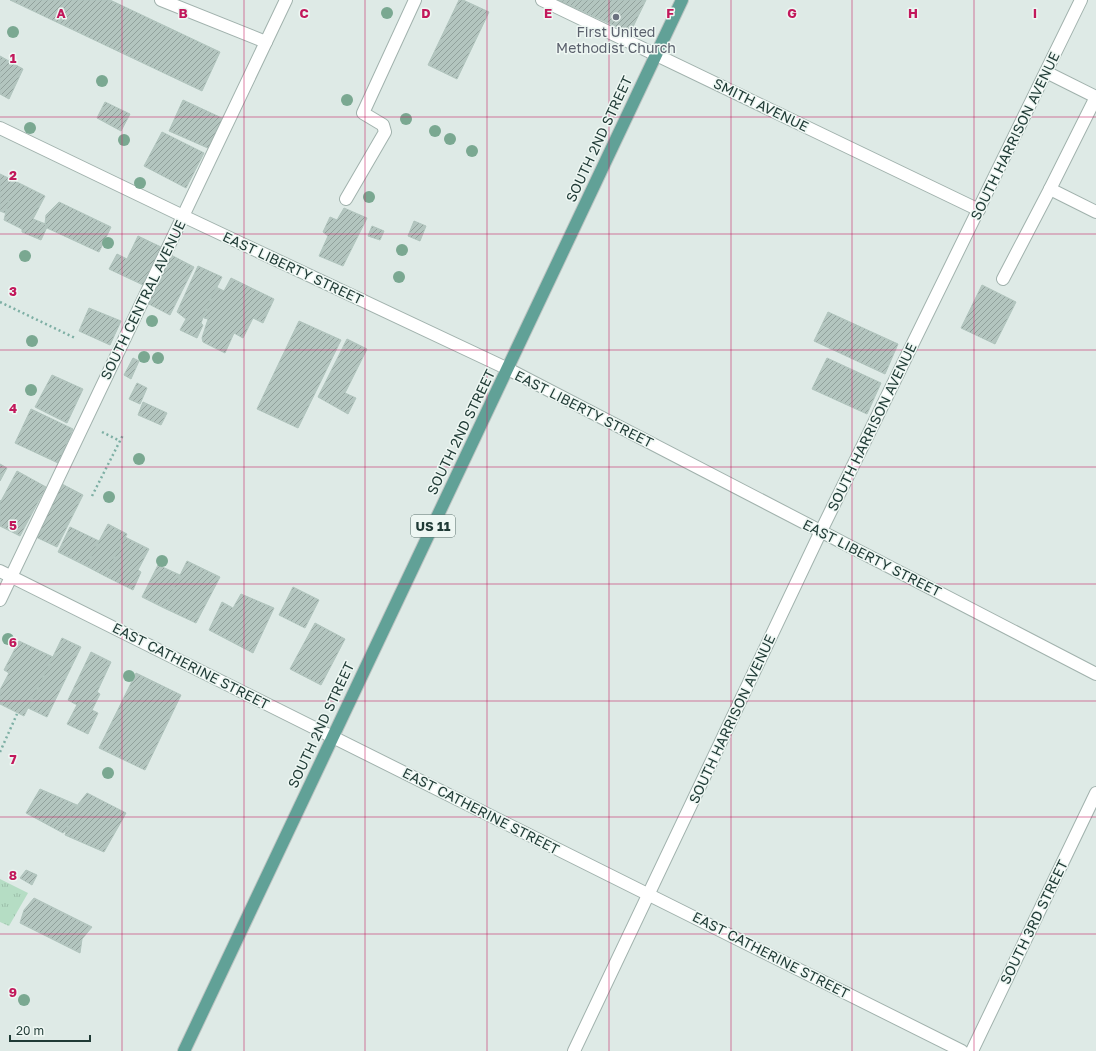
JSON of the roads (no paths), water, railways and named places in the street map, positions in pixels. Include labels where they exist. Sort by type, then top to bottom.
[{"type":"main road","name":"SOUTH 2ND STREET","points":[[184,1051],[682,0]]},
{"type":"street","points":[[161,0],[266,42]]},
{"type":"street","name":"SOUTH CENTRAL AVENUE","points":[[0,600],[286,0]]},
{"type":"street","points":[[346,199],[385,132],[383,125],[363,113],[415,0]]},
{"type":"street","name":"SMITH AVENUE","points":[[542,0],[979,210]]},
{"type":"street","name":"SOUTH HARRISON AVENUE","points":[[574,1051],[821,531],[1081,0]]},
{"type":"street","points":[[1003,279],[1096,97],[1046,72]]},
{"type":"street","name":"EAST LIBERTY STREET","points":[[0,128],[508,369],[1096,674]]},
{"type":"street","points":[[1050,189],[1096,212]]},
{"type":"street","name":"EAST CATHERINE STREET","points":[[0,571],[962,1051]]},
{"type":"street","name":"SOUTH 3RD STREET","points":[[972,1051],[1096,793]]},
{"type":"place","name":"First United Methodist Church","points":[[616,17]]}]
